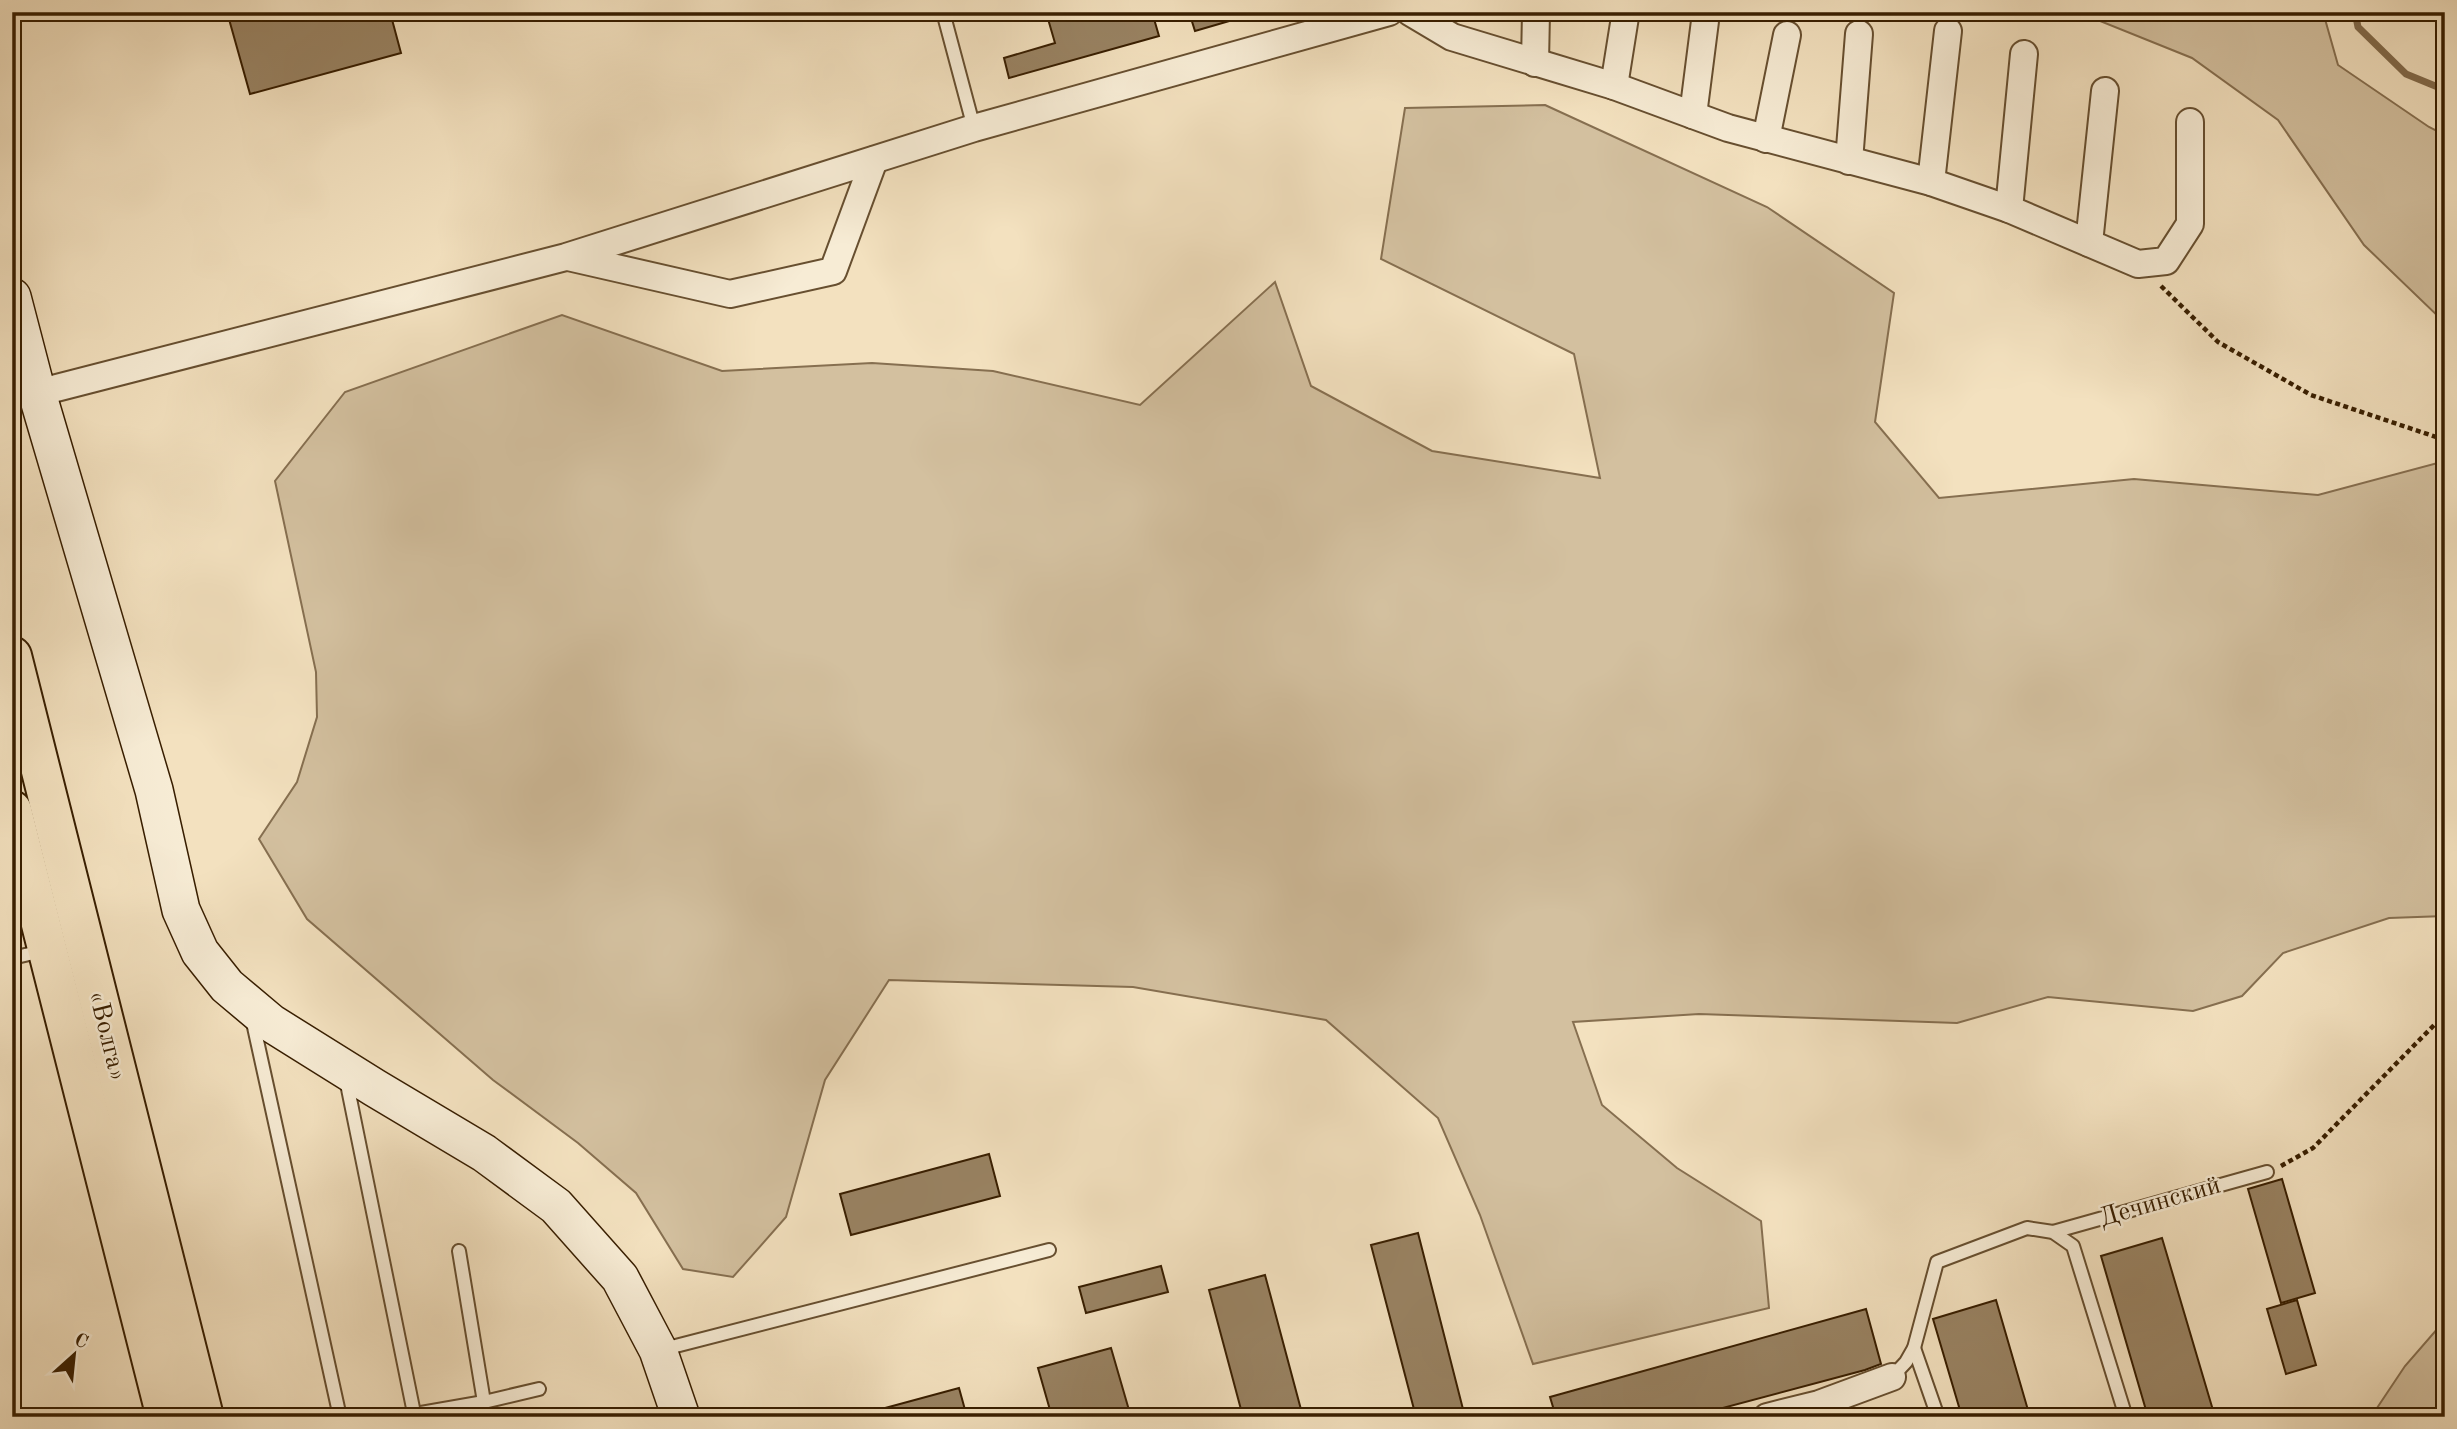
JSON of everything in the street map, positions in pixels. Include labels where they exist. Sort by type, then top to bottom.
[{"type":"highway","name":"«Волга»","points":[[12,656],[204,1417]]},
{"type":"highway","name":"«Волга»","points":[[12,810],[29,954],[166,1417]]},
{"type":"street","points":[[37,393],[566,257],[974,128],[1389,12]]},
{"type":"street","points":[[1410,12],[1452,37],[1614,86],[1693,116],[1766,139],[1931,182],[2009,209],[2138,264],[2166,261],[2190,223],[2190,122]]},
{"type":"street","points":[[1535,63],[1536,12]]},
{"type":"street","points":[[1614,86],[1625,17]]},
{"type":"street","points":[[1693,116],[1704,21]]},
{"type":"street","points":[[1931,182],[1948,32]]},
{"type":"street","points":[[1849,161],[1859,34]]},
{"type":"street","points":[[1766,139],[1787,35]]},
{"type":"street","points":[[2009,209],[2024,54]]},
{"type":"street","points":[[2089,243],[2105,91]]},
{"type":"street","points":[[566,257],[730,294],[833,271],[874,160]]},
{"type":"street","points":[[12,297],[37,393],[154,790],[181,910],[200,952],[227,986],[271,1023],[484,1153],[556,1206],[620,1278],[658,1350],[681,1417]]},
{"type":"street","name":"Дечинский","points":[[1767,1417],[1821,1410],[1892,1377]]},
{"type":"lane","points":[[943,12],[974,128]]},
{"type":"lane","points":[[249,1004],[340,1417]]},
{"type":"lane","points":[[344,1069],[414,1413]]},
{"type":"lane","name":"Дечинский","points":[[2053,1232],[2267,1172]]},
{"type":"lane","name":"Дечинский","points":[[1892,1377],[1914,1348],[1937,1262],[2027,1227],[2053,1232],[2073,1246],[2126,1417]]},
{"type":"lane","points":[[658,1350],[1049,1250]]},
{"type":"lane","points":[[459,1251],[484,1402]]},
{"type":"lane","points":[[1914,1348],[1938,1417]]},
{"type":"lane","points":[[398,1417],[539,1389]]},
{"type":"path","points":[[2138,264],[2218,342],[2311,394],[2445,440]]},
{"type":"path","points":[[2267,1172],[2313,1148],[2445,1014]]},
{"type":"shaded area","points":[[2092,12],[2323,12],[2338,65],[2445,135],[2445,323],[2364,245],[2278,120],[2192,58],[2095,19]]},
{"type":"shaded area","points":[[1545,105],[1767,207],[1894,293],[1875,422],[1939,498],[2134,479],[2318,495],[2445,461],[2445,916],[2389,918],[2283,953],[2242,996],[2193,1011],[2048,997],[1957,1023],[1699,1014],[1573,1022],[1602,1105],[1677,1168],[1761,1221],[1769,1308],[1533,1364],[1480,1215],[1438,1118],[1326,1020],[1133,987],[889,980],[825,1080],[786,1217],[733,1277],[683,1269],[636,1193],[578,1143],[493,1080],[307,919],[259,839],[297,782],[317,717],[316,672],[275,481],[345,392],[562,315],[722,371],[872,363],[993,371],[1140,405],[1275,282],[1311,386],[1432,451],[1600,478],[1574,354],[1381,259],[1405,108]]},
{"type":"shaded area","points":[[2445,1320],[2445,1417],[2371,1417],[2405,1366]]},
{"type":"building","points":[[227,12],[390,12],[401,53],[250,94]]},
{"type":"building","points":[[1046,12],[1152,12],[1159,36],[1009,78],[1004,58],[1055,43]]},
{"type":"building","points":[[1189,12],[1242,12],[1243,17],[1195,31]]},
{"type":"building","points":[[989,1154],[1000,1196],[851,1235],[840,1194]]},
{"type":"building","points":[[2282,1179],[2315,1293],[2281,1303],[2248,1189]]},
{"type":"building","points":[[1418,1233],[1465,1417],[1416,1417],[1371,1245]]},
{"type":"building","points":[[2162,1238],[2215,1417],[2148,1417],[2101,1256]]},
{"type":"building","points":[[1161,1266],[1168,1292],[1086,1313],[1079,1287]]},
{"type":"building","points":[[1265,1275],[1303,1417],[1243,1417],[1209,1290]]},
{"type":"building","points":[[1996,1300],[2030,1417],[1962,1417],[1933,1319]]},
{"type":"building","points":[[2297,1300],[2316,1365],[2286,1374],[2267,1309]]},
{"type":"building","points":[[1866,1309],[1881,1364],[1865,1370],[1689,1417],[1556,1417],[1550,1397]]},
{"type":"building","points":[[1111,1348],[1131,1417],[1052,1417],[1038,1368]]},
{"type":"building","points":[[959,1388],[967,1417],[875,1417],[874,1411]]},
{"type":"waterway","points":[[2355,12],[2358,27],[2406,74],[2445,90]]}]
